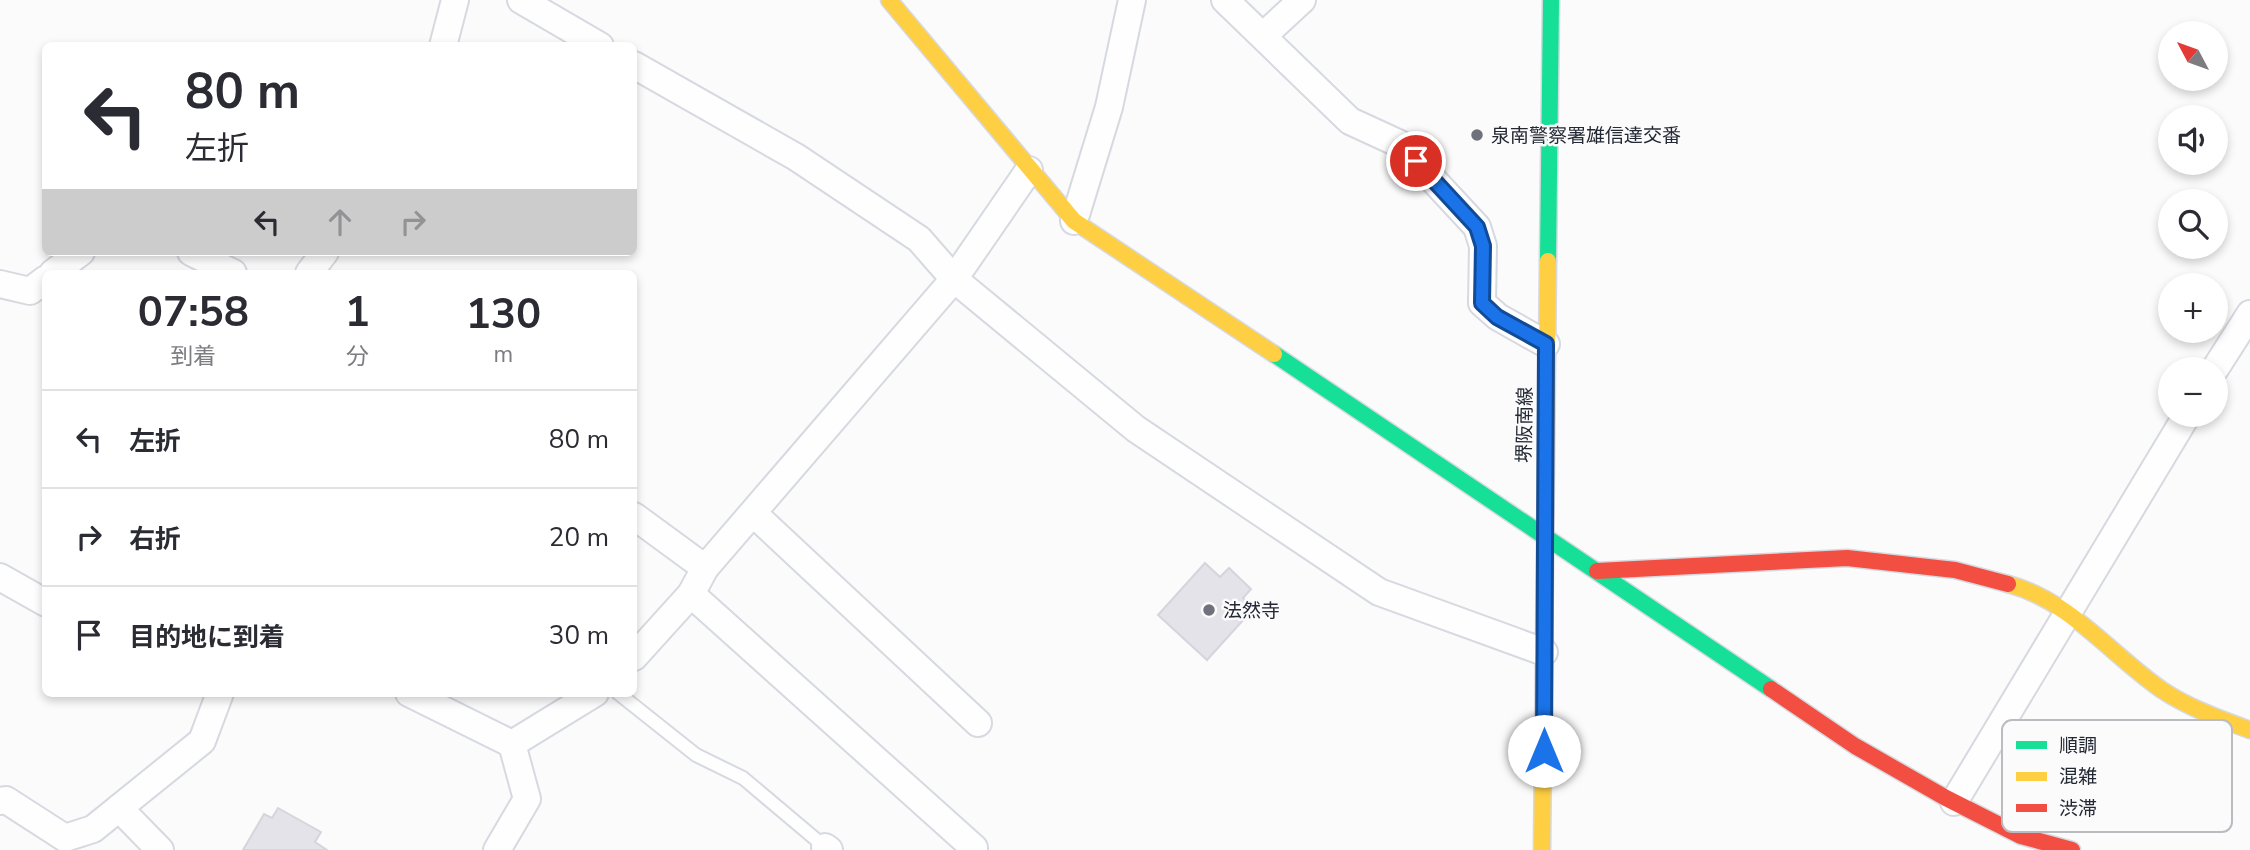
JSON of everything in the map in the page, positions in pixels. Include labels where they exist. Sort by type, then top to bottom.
[{"type":"street","points":[[444,42],[455,0]]},
{"type":"street","points":[[521,0],[593,42]]},
{"type":"street","points":[[890,0],[1074,221],[1856,746],[2002,826]]},
{"type":"street","points":[[1074,221],[1109,107],[1132,0]]},
{"type":"street","points":[[1225,0],[1350,121],[1400,144],[1477,227],[1483,246],[1482,303],[1497,317],[1546,344]]},
{"type":"street","points":[[1263,36],[1302,0]]},
{"type":"street","name":"堺阪南線","points":[[1542,850],[1551,0]]},
{"type":"street","points":[[637,67],[796,158],[919,239],[954,279],[1136,429],[1379,592],[1544,652]]},
{"type":"street","points":[[637,654],[691,594],[705,568],[954,279],[1029,170]]},
{"type":"street","points":[[57,270],[76,256]]},
{"type":"street","points":[[199,256],[227,270]]},
{"type":"street","points":[[311,270],[322,256]]},
{"type":"street","points":[[0,284],[30,290],[42,282]]},
{"type":"street","points":[[2223,357],[2250,314]]},
{"type":"street","points":[[2003,720],[2180,427]]},
{"type":"street","points":[[753,513],[978,723]]},
{"type":"street","points":[[637,518],[705,568]]},
{"type":"street","points":[[1597,571],[1847,558],[1955,570],[2029,589],[2067,613],[2162,690],[2223,720]]},
{"type":"street","points":[[0,576],[42,601]]},
{"type":"street","points":[[691,594],[974,849]]},
{"type":"street","points":[[0,801],[6,800],[64,844],[93,829],[202,741],[218,697]]},
{"type":"street","points":[[417,697],[512,744],[527,799],[497,850]]},
{"type":"street","points":[[512,744],[588,697]]},
{"type":"street","points":[[1954,802],[2002,722]]},
{"type":"street","points":[[2232,723],[2250,730]]},
{"type":"street","points":[[119,808],[160,850]]},
{"type":"street","points":[[2013,832],[2072,850]]},
{"type":"lane","points":[[623,697],[696,755],[743,778],[827,848]]},
{"type":"building","points":[[1205,563],[1220,577],[1229,568],[1251,589],[1243,598],[1254,608],[1207,660],[1158,615]]},
{"type":"building","points":[[278,808],[321,832],[315,842],[327,850],[243,850],[264,814],[272,818]]},
{"type":"traffic: fast","points":[[1548,261],[1551,0]]},
{"type":"traffic: fast","points":[[1274,354],[1771,689]]},
{"type":"traffic: slow","points":[[889,0],[1074,221],[1274,354]]},
{"type":"traffic: slow","points":[[1542,850],[1548,261]]},
{"type":"traffic: slow","points":[[2008,584],[2051,602],[2071,615],[2162,690],[2224,720]]},
{"type":"traffic: slow","points":[[2232,723],[2250,730]]},
{"type":"traffic: jam","points":[[1597,571],[1847,558],[1955,570],[2008,584]]},
{"type":"traffic: jam","points":[[1771,689],[1855,746],[2002,826]]},
{"type":"traffic: jam","points":[[2013,832],[2072,850]]},
{"type":"place","name":"泉南警察署雄信達交番","points":[[1477,135]]},
{"type":"place","name":"法然寺","points":[[1209,610]]},
{"type":"route","points":[[1416,161],[1477,227],[1483,246],[1482,303],[1497,317],[1546,344],[1544,751]]}]
